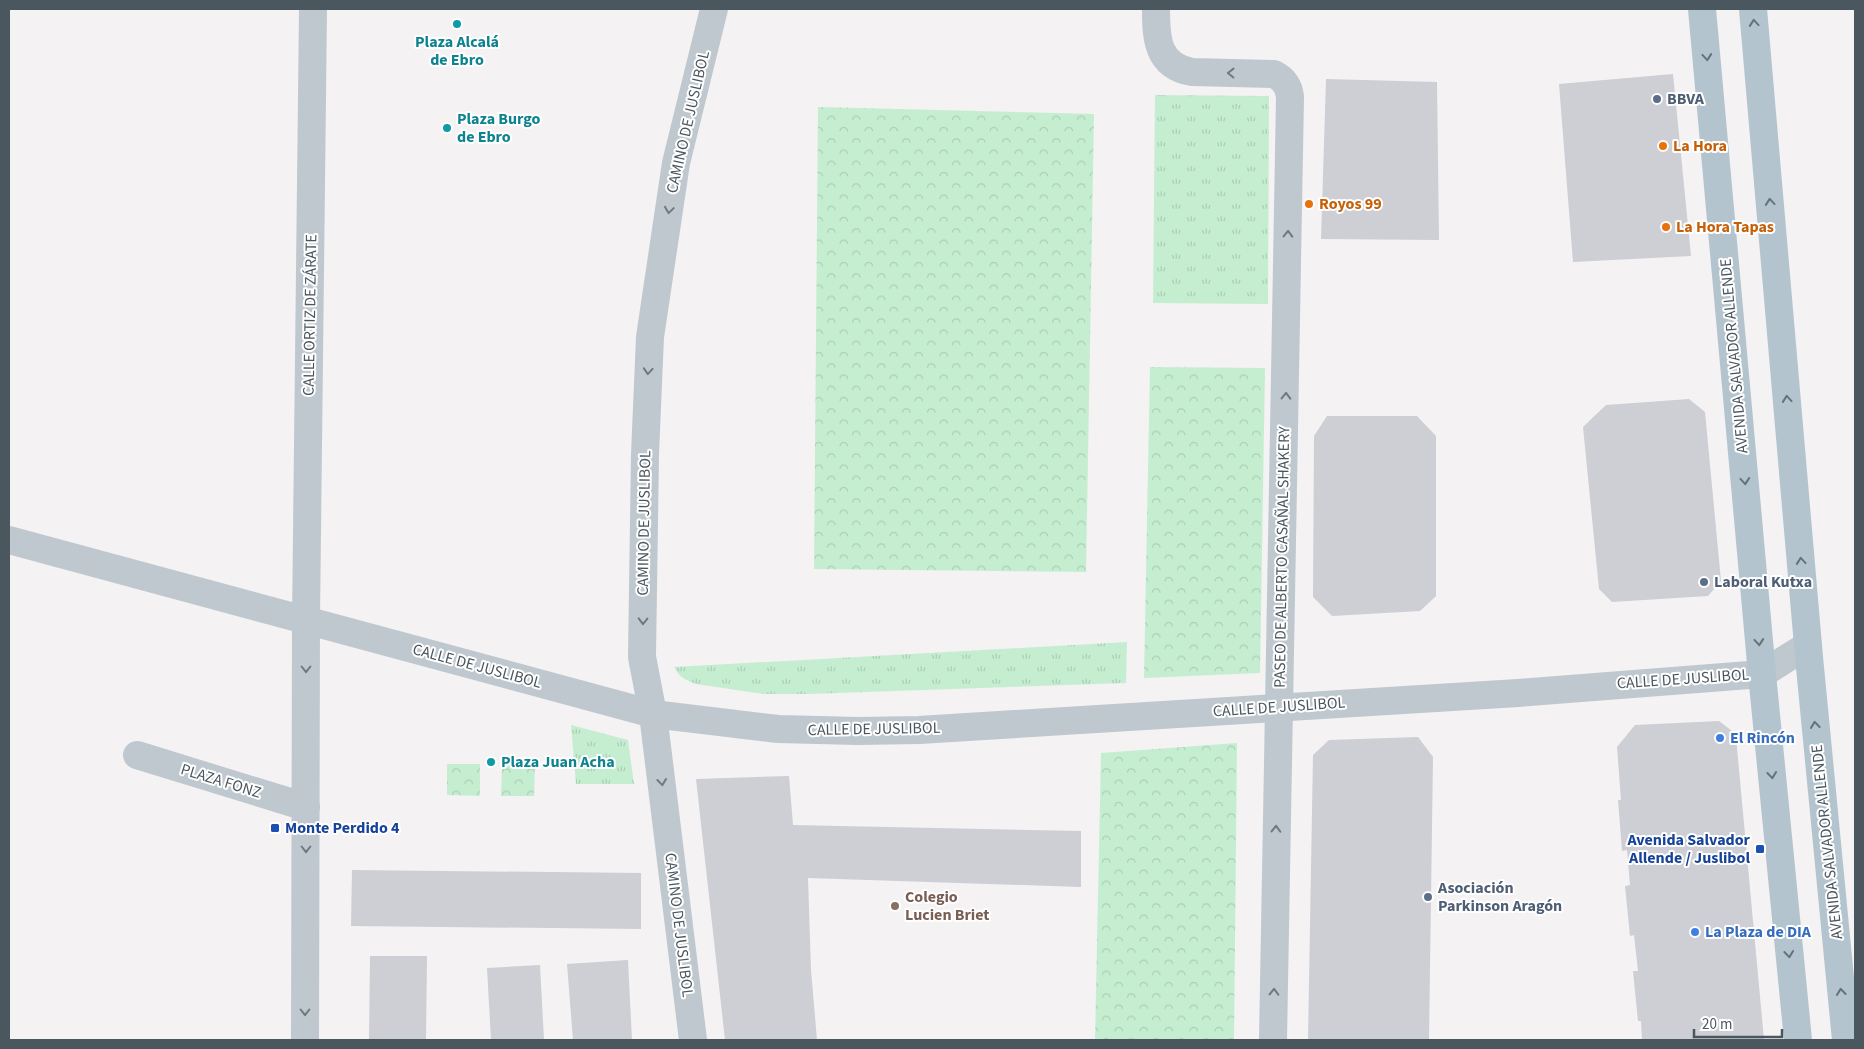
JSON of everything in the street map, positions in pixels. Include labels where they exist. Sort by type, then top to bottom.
[{"type":"main road","name":"AVENIDA SALVADOR ALLENDE","points":[[1702,9],[1762,674],[1798,1040]]},
{"type":"main road","name":"AVENIDA SALVADOR ALLENDE","points":[[1753,9],[1808,645],[1846,1040]]},
{"type":"street","name":"CALLE ORTIZ DE ZÁRATE","points":[[305,1040],[306,620],[313,9]]},
{"type":"street","name":"CAMINO DE JUSLIBOL","points":[[693,1040],[653,714],[642,657],[645,454],[650,337],[676,163],[714,9]]},
{"type":"street","name":"PASEO DE ALBERTO CASAÑAL SHAKERY","points":[[1156,14],[1158,44],[1164,56],[1171,64],[1181,70],[1192,72],[1267,73],[1280,76],[1289,90],[1290,97],[1286,416],[1278,707],[1273,1040]]},
{"type":"street","name":"CALLE DE JUSLIBOL","points":[[9,540],[653,714],[697,721],[778,729],[928,730],[1518,693],[1762,674]]},
{"type":"street","points":[[1762,674],[1808,645]]},
{"type":"street","name":"PLAZA FONZ","points":[[137,755],[306,807]]},
{"type":"green space","points":[[1155,95],[1269,96],[1268,304],[1153,303]]},
{"type":"green space","points":[[818,107],[1094,114],[1086,572],[814,569]]},
{"type":"green space","points":[[1150,367],[1265,368],[1260,673],[1144,678]]},
{"type":"green space","points":[[1127,642],[1126,683],[763,694],[696,684],[683,678],[674,667]]},
{"type":"green space","points":[[571,725],[628,740],[634,784],[576,784]]},
{"type":"green space","points":[[1237,743],[1234,1040],[1095,1040],[1101,753]]},
{"type":"green space","points":[[447,764],[480,764],[480,796],[447,795]]},
{"type":"green space","points":[[502,765],[535,765],[534,796],[501,796]]},
{"type":"building","points":[[1673,74],[1691,256],[1573,262],[1559,84]]},
{"type":"building","points":[[1326,79],[1437,82],[1439,240],[1321,239]]},
{"type":"building","points":[[1689,399],[1705,412],[1721,581],[1708,596],[1612,602],[1599,589],[1583,427],[1606,405]]},
{"type":"building","points":[[1327,416],[1417,416],[1436,436],[1436,596],[1420,611],[1332,616],[1313,597],[1314,436]]},
{"type":"building","points":[[1719,721],[1732,731],[1736,737],[1764,1040],[1642,1040],[1641,1021],[1638,1021],[1633,971],[1638,971],[1634,935],[1630,936],[1625,886],[1630,885],[1627,850],[1622,851],[1618,800],[1621,800],[1617,747],[1635,725]]},
{"type":"building","points":[[1418,737],[1433,757],[1429,1040],[1308,1040],[1313,755],[1329,740]]},
{"type":"building","points":[[789,776],[793,825],[1081,831],[1081,887],[808,878],[811,970],[817,1040],[725,1040],[696,779]]},
{"type":"building","points":[[352,870],[641,873],[641,929],[351,926]]},
{"type":"building","points":[[370,956],[427,956],[426,1040],[369,1040]]},
{"type":"building","points":[[628,960],[632,1040],[573,1040],[567,964]]},
{"type":"building","points":[[540,965],[544,1040],[491,1040],[487,968]]},
{"type":"place","name":"Plaza Alcalá de Ebro","points":[[457,24]]},
{"type":"place","name":"BBVA","points":[[1657,99]]},
{"type":"place","name":"Plaza Burgo de Ebro","points":[[447,128]]},
{"type":"place","name":"La Hora","points":[[1663,146]]},
{"type":"place","name":"Royos 99","points":[[1309,204]]},
{"type":"place","name":"La Hora Tapas","points":[[1666,227]]},
{"type":"place","name":"Laboral Kutxa","points":[[1704,582]]},
{"type":"place","name":"El Rincón","points":[[1720,738]]},
{"type":"place","name":"Plaza Juan Acha","points":[[491,762]]},
{"type":"place","name":"Monte Perdido 4","points":[[275,828]]},
{"type":"place","name":"Avenida Salvador Allende / Juslibol","points":[[1760,849]]},
{"type":"place","name":"Asociación Parkinson Aragón","points":[[1428,897]]},
{"type":"place","name":"Colegio Lucien Briet","points":[[895,906]]},
{"type":"place","name":"La Plaza de DIA","points":[[1695,932]]}]
